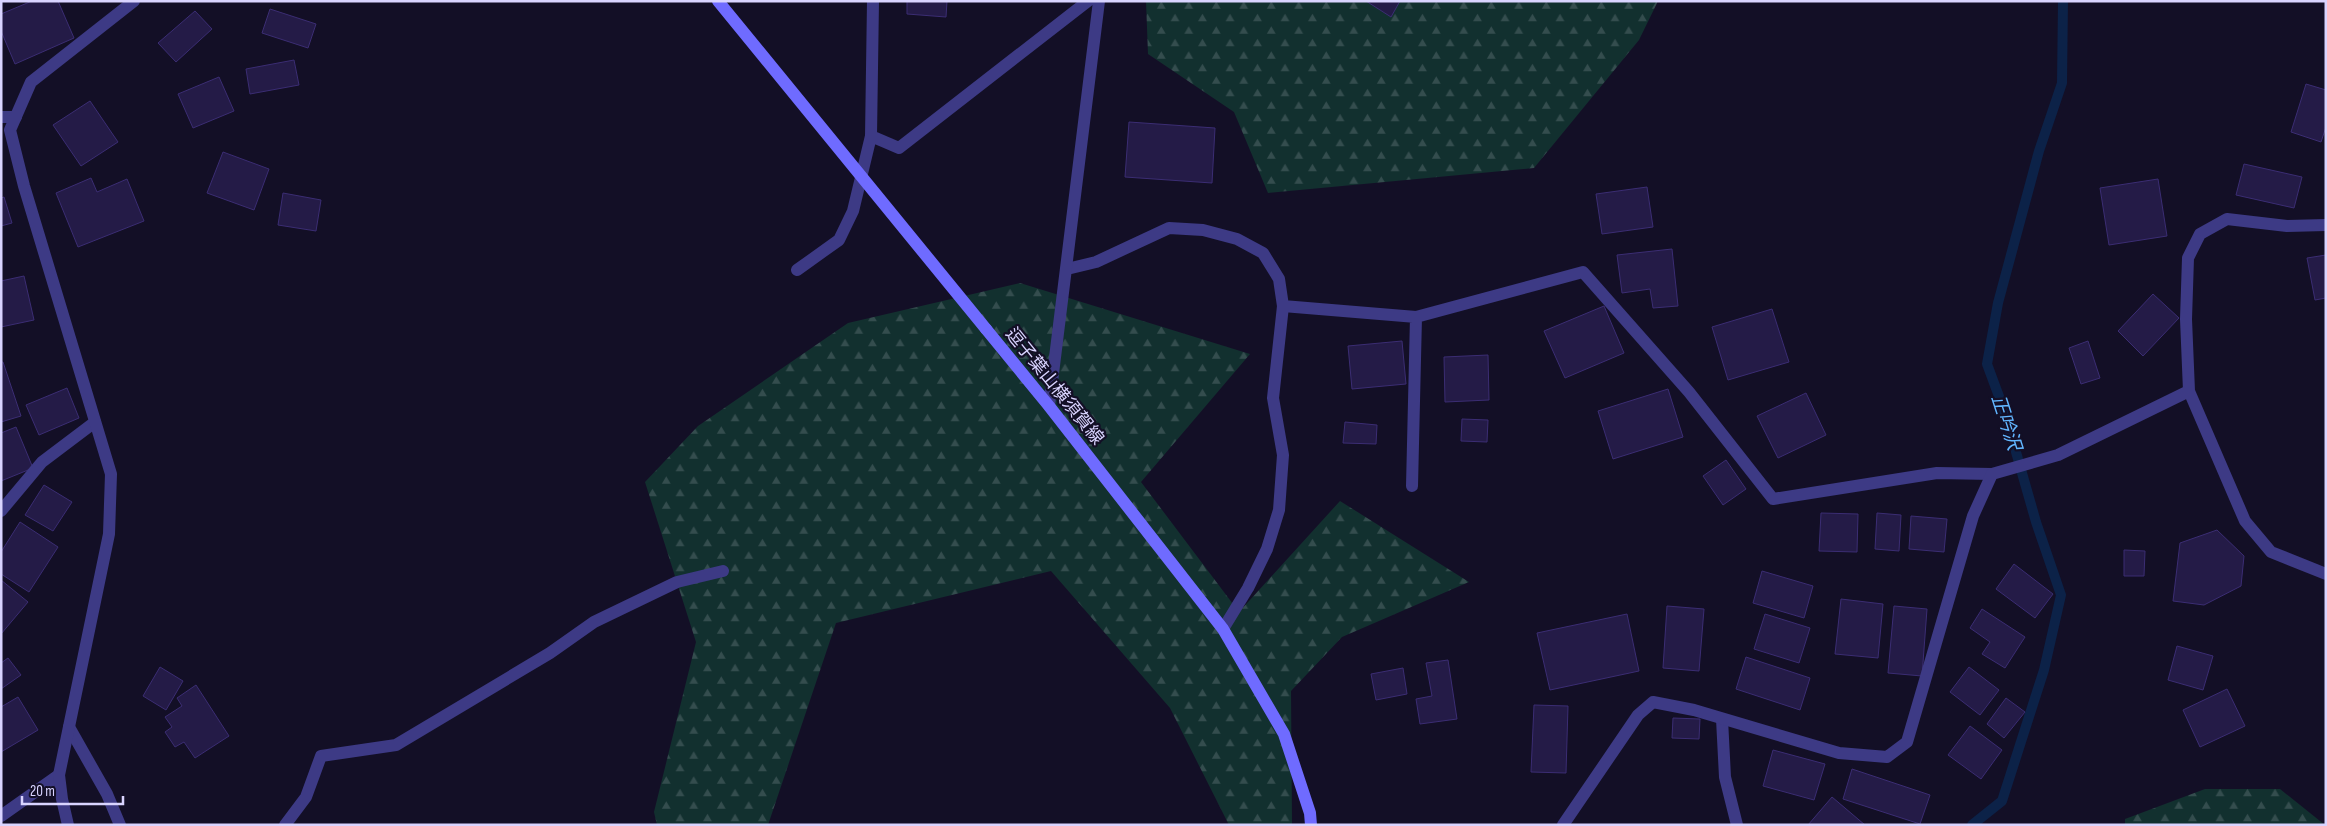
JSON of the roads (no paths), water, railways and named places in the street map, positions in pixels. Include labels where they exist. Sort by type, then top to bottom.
[{"type":"main road","name":"逗子葉山横須賀線","points":[[718,1],[1049,406],[1223,629],[1284,734],[1310,813],[1312,825]]},
{"type":"street","points":[[68,825],[59,775],[109,534],[111,474],[24,186],[10,130],[31,82],[134,1]]},
{"type":"street","points":[[797,270],[839,240],[853,211],[871,136],[873,1]]},
{"type":"street","points":[[871,136],[899,148],[1088,1]]},
{"type":"street","points":[[1049,406],[1099,1]]},
{"type":"street","points":[[1,117],[16,117]]},
{"type":"street","points":[[2326,224],[2287,226],[2227,219],[2200,234],[2188,258],[2186,319],[2189,391],[2245,521],[2271,552],[2326,574]]},
{"type":"street","points":[[1067,269],[1096,262],[1169,228],[1203,230],[1237,239],[1263,253],[1278,279],[1283,306],[1273,398],[1283,456],[1278,510],[1267,549],[1248,588],[1223,629]]},
{"type":"street","points":[[1283,306],[1416,317],[1584,272],[1689,392],[1773,498],[1937,473],[1992,474],[2058,455],[2189,391]]},
{"type":"street","points":[[1412,486],[1416,317]]},
{"type":"street","points":[[1,512],[42,462],[96,422]]},
{"type":"street","points":[[1563,825],[1638,716],[1653,702],[1722,719],[1839,754],[1886,757],[1907,742],[1973,516],[1992,474]]},
{"type":"street","points":[[286,825],[306,796],[321,756],[396,744],[550,653],[594,622],[677,582],[723,571]]},
{"type":"street","points":[[1722,719],[1725,777],[1737,825]]},
{"type":"street","points":[[69,727],[106,794],[120,825]]},
{"type":"street","points":[[1,816],[59,775]]},
{"type":"waterway","name":"正吟沢","points":[[1972,825],[2002,801],[2044,670],[2061,595],[2036,522],[2004,410],[1987,364],[1998,303],[2039,151],[2062,83],[2063,1]]}]
